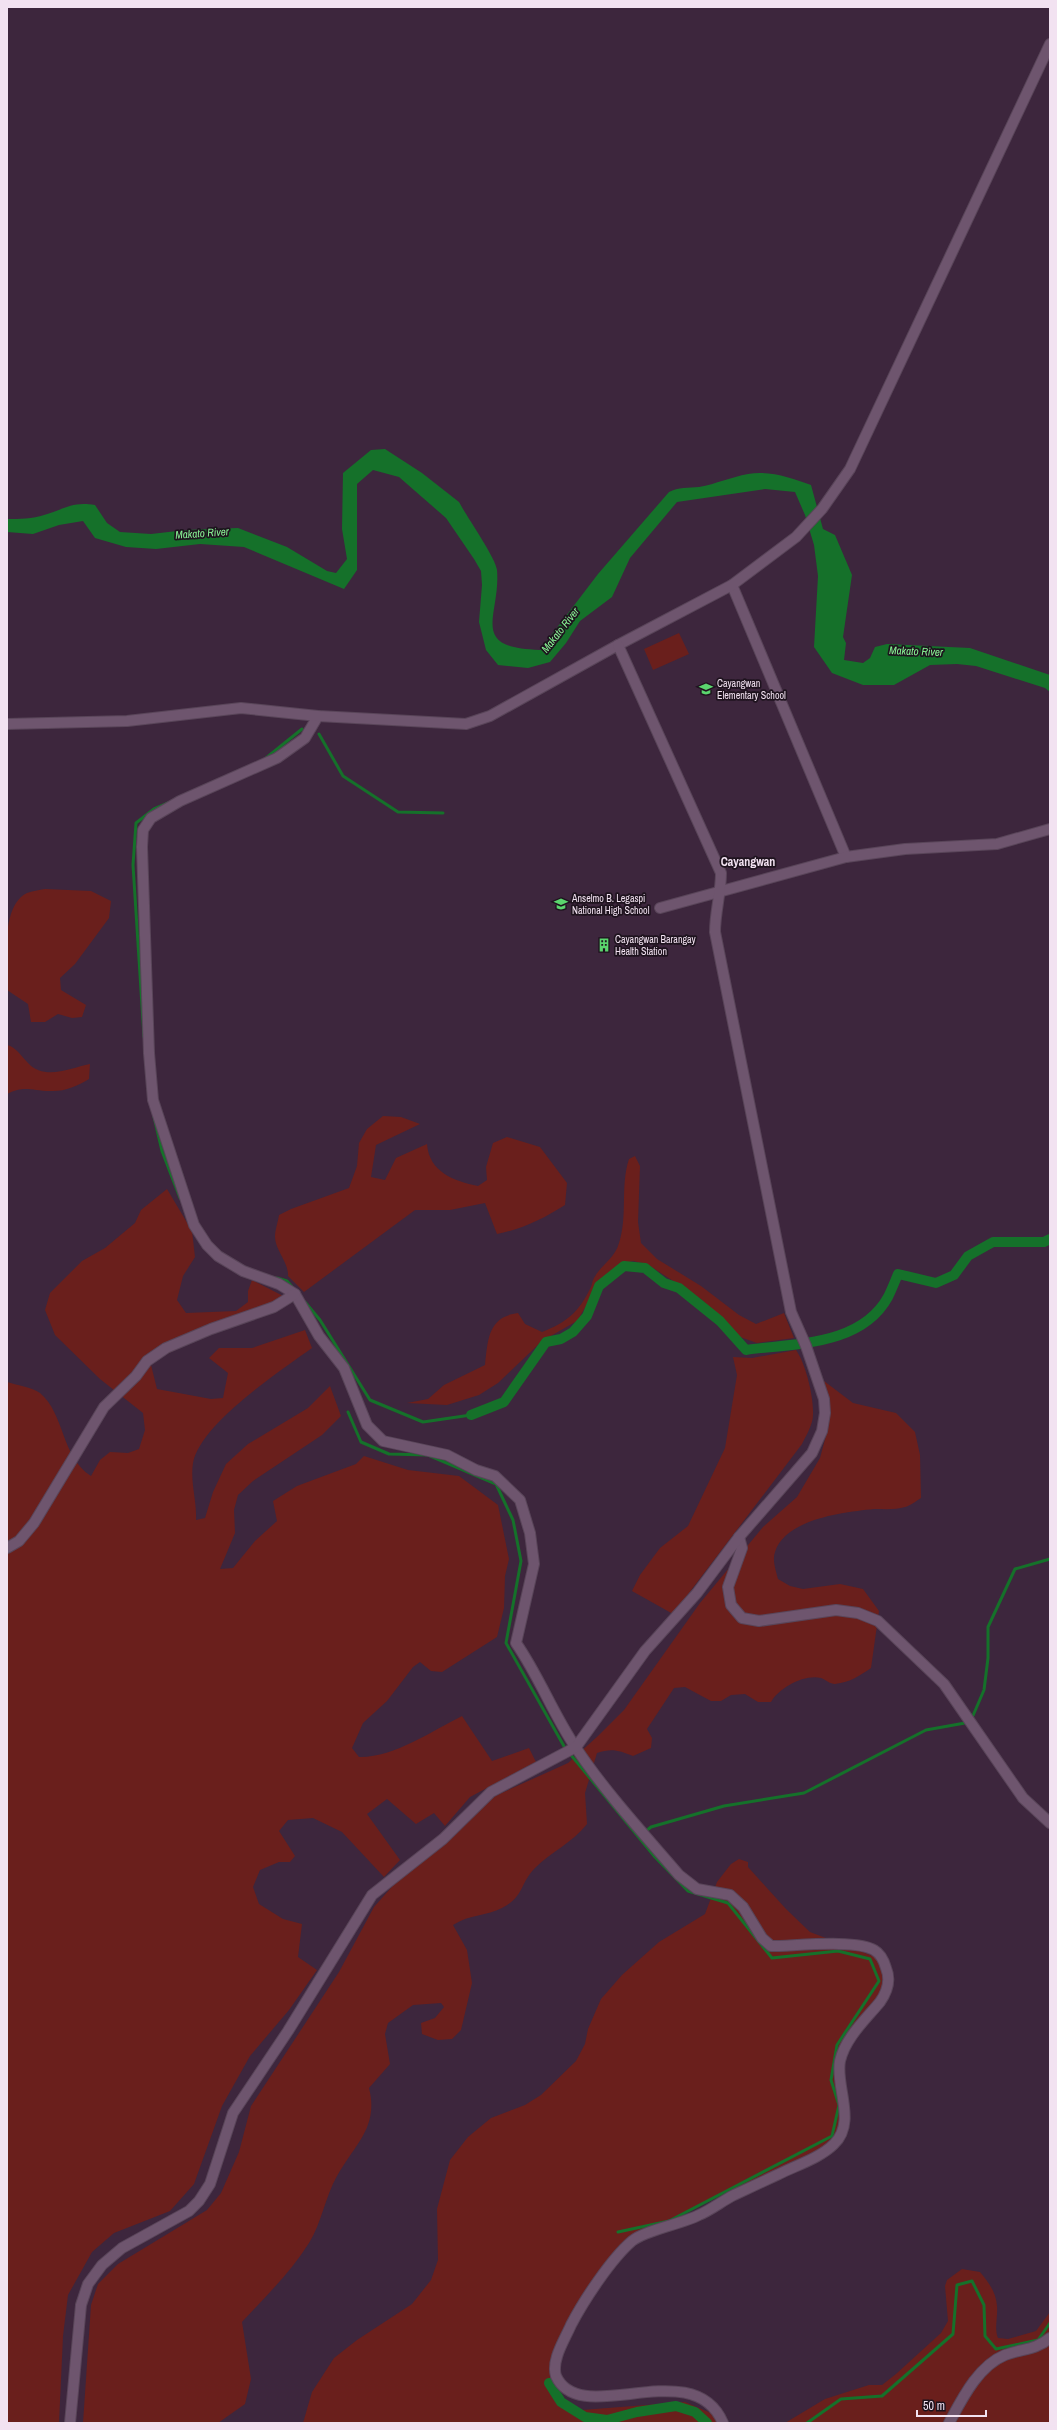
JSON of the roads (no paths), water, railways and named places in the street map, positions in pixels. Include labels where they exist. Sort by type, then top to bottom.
[{"type":"street","points":[[7,724],[127,721],[241,708],[318,716],[466,724],[490,716],[618,645],[732,585],[796,537],[822,509],[850,469],[1050,44]]},
{"type":"street","points":[[732,585],[846,857]]},
{"type":"street","points":[[70,2423],[81,2305],[88,2284],[102,2265],[122,2248],[189,2211],[199,2201],[210,2184],[234,2113],[288,2031],[372,1895],[443,1839],[491,1792],[576,1748],[645,1651],[697,1593],[739,1537],[812,1452],[822,1431],[825,1413],[824,1399],[806,1346],[791,1312],[715,932],[715,910],[721,892],[721,873],[618,645]]},
{"type":"street","points":[[318,716],[305,738],[277,758],[180,801],[151,818],[143,830],[142,847],[149,1053],[153,1100],[194,1225],[207,1245],[218,1256],[243,1271],[280,1284],[295,1294],[319,1336],[344,1368],[367,1425],[383,1442],[447,1455],[476,1470],[495,1476],[520,1500],[530,1533],[534,1564],[516,1643],[530,1664],[541,1688],[576,1748],[678,1876],[697,1889],[730,1895],[743,1907],[762,1938],[771,1946],[828,1944],[873,1949],[882,1958],[888,1972],[888,1989],[851,2037],[840,2060],[840,2076],[845,2108],[842,2128],[836,2143],[821,2153],[734,2196],[699,2216],[633,2240],[598,2282],[580,2309],[557,2357],[555,2374],[564,2392],[577,2401],[588,2405],[613,2406],[658,2397],[681,2395],[699,2398],[715,2409],[723,2423]]},
{"type":"street","points":[[660,908],[846,857],[905,849],[997,844],[1050,829]]},
{"type":"street","points":[[7,1548],[19,1541],[34,1523],[104,1408],[136,1376],[147,1361],[166,1348],[211,1329],[274,1307],[295,1294]]},
{"type":"street","points":[[739,1537],[742,1548],[728,1587],[731,1605],[742,1618],[759,1621],[836,1610],[858,1613],[878,1621],[944,1684],[1023,1798],[1050,1823]]},
{"type":"street","points":[[949,2423],[973,2382],[986,2368],[1004,2356],[1039,2347],[1050,2338]]},
{"type":"water","name":"Makato River","points":[[385,449],[422,473],[459,502],[496,565],[497,587],[493,626],[495,636],[503,643],[517,648],[540,650],[598,574],[672,490],[705,486],[748,474],[764,473],[788,477],[811,485],[823,529],[835,535],[852,575],[843,637],[846,643],[844,660],[863,663],[870,658],[875,647],[887,644],[970,648],[1050,675],[1050,692],[1045,688],[976,666],[957,664],[930,665],[894,685],[863,685],[832,673],[814,647],[818,576],[814,545],[805,515],[795,492],[765,489],[677,502],[630,558],[612,597],[580,621],[566,643],[550,662],[528,668],[498,665],[486,650],[479,622],[482,585],[481,571],[446,518],[399,477],[373,470],[357,484],[357,570],[344,589],[244,547],[200,544],[156,549],[126,547],[95,538],[83,521],[59,525],[33,534],[7,532],[7,519],[35,517],[69,506],[87,504],[95,505],[107,523],[120,532],[151,534],[186,530],[238,528],[287,547],[327,571],[336,573],[347,559],[342,529],[343,473],[371,450]]},
{"type":"waterway","points":[[266,758],[302,729]]},
{"type":"waterway","points":[[319,734],[343,776],[398,812],[443,813]]},
{"type":"waterway","points":[[144,1037],[133,865],[136,823],[154,809],[168,803]]},
{"type":"waterway","points":[[154,1117],[162,1151],[180,1198],[183,1200]]},
{"type":"waterway","points":[[471,1415],[504,1402],[546,1342],[561,1339],[573,1332],[587,1316],[599,1286],[624,1266],[645,1268],[664,1283],[679,1288],[720,1321],[746,1350],[805,1343],[825,1339],[844,1333],[861,1325],[876,1313],[888,1297],[898,1274],[936,1283],[954,1275],[968,1256],[993,1242],[1044,1242],[1050,1239]]},
{"type":"waterway","points":[[277,1278],[287,1281],[293,1288]]},
{"type":"waterway","points":[[305,1302],[320,1320],[370,1400],[423,1422],[471,1415]]},
{"type":"waterway","points":[[348,1412],[361,1442],[389,1454],[428,1455],[496,1484],[513,1520],[521,1561],[506,1643],[565,1748]]},
{"type":"waterway","points":[[972,1718],[984,1690],[988,1658],[988,1627],[1015,1569],[1050,1559]]},
{"type":"waterway","points":[[646,1831],[651,1827],[724,1806],[804,1793],[926,1730],[965,1723]]},
{"type":"waterway","points":[[571,1755],[655,1857],[688,1891],[728,1903],[772,1958],[838,1951],[870,1959],[879,1981],[837,2045],[831,2080],[839,2105],[832,2136],[669,2221],[618,2232]]},
{"type":"waterway","points":[[807,2423],[841,2399],[882,2396],[953,2334],[957,2285],[972,2281],[984,2305],[985,2336],[996,2349],[1038,2340],[1050,2323]]},
{"type":"waterway","points":[[549,2383],[561,2402],[585,2417],[607,2420],[637,2412],[676,2406],[695,2412],[707,2423]]},
{"type":"place","name":"Cayangwan Elementary School","points":[[706,689]]},
{"type":"place","name":"Anselmo B. Legaspi National High School","points":[[561,904]]},
{"type":"place","name":"Cayangwan Barangay Health Station","points":[[604,945]]},
{"type":"district","name":"Cayangwan","points":[[748,862]]}]
